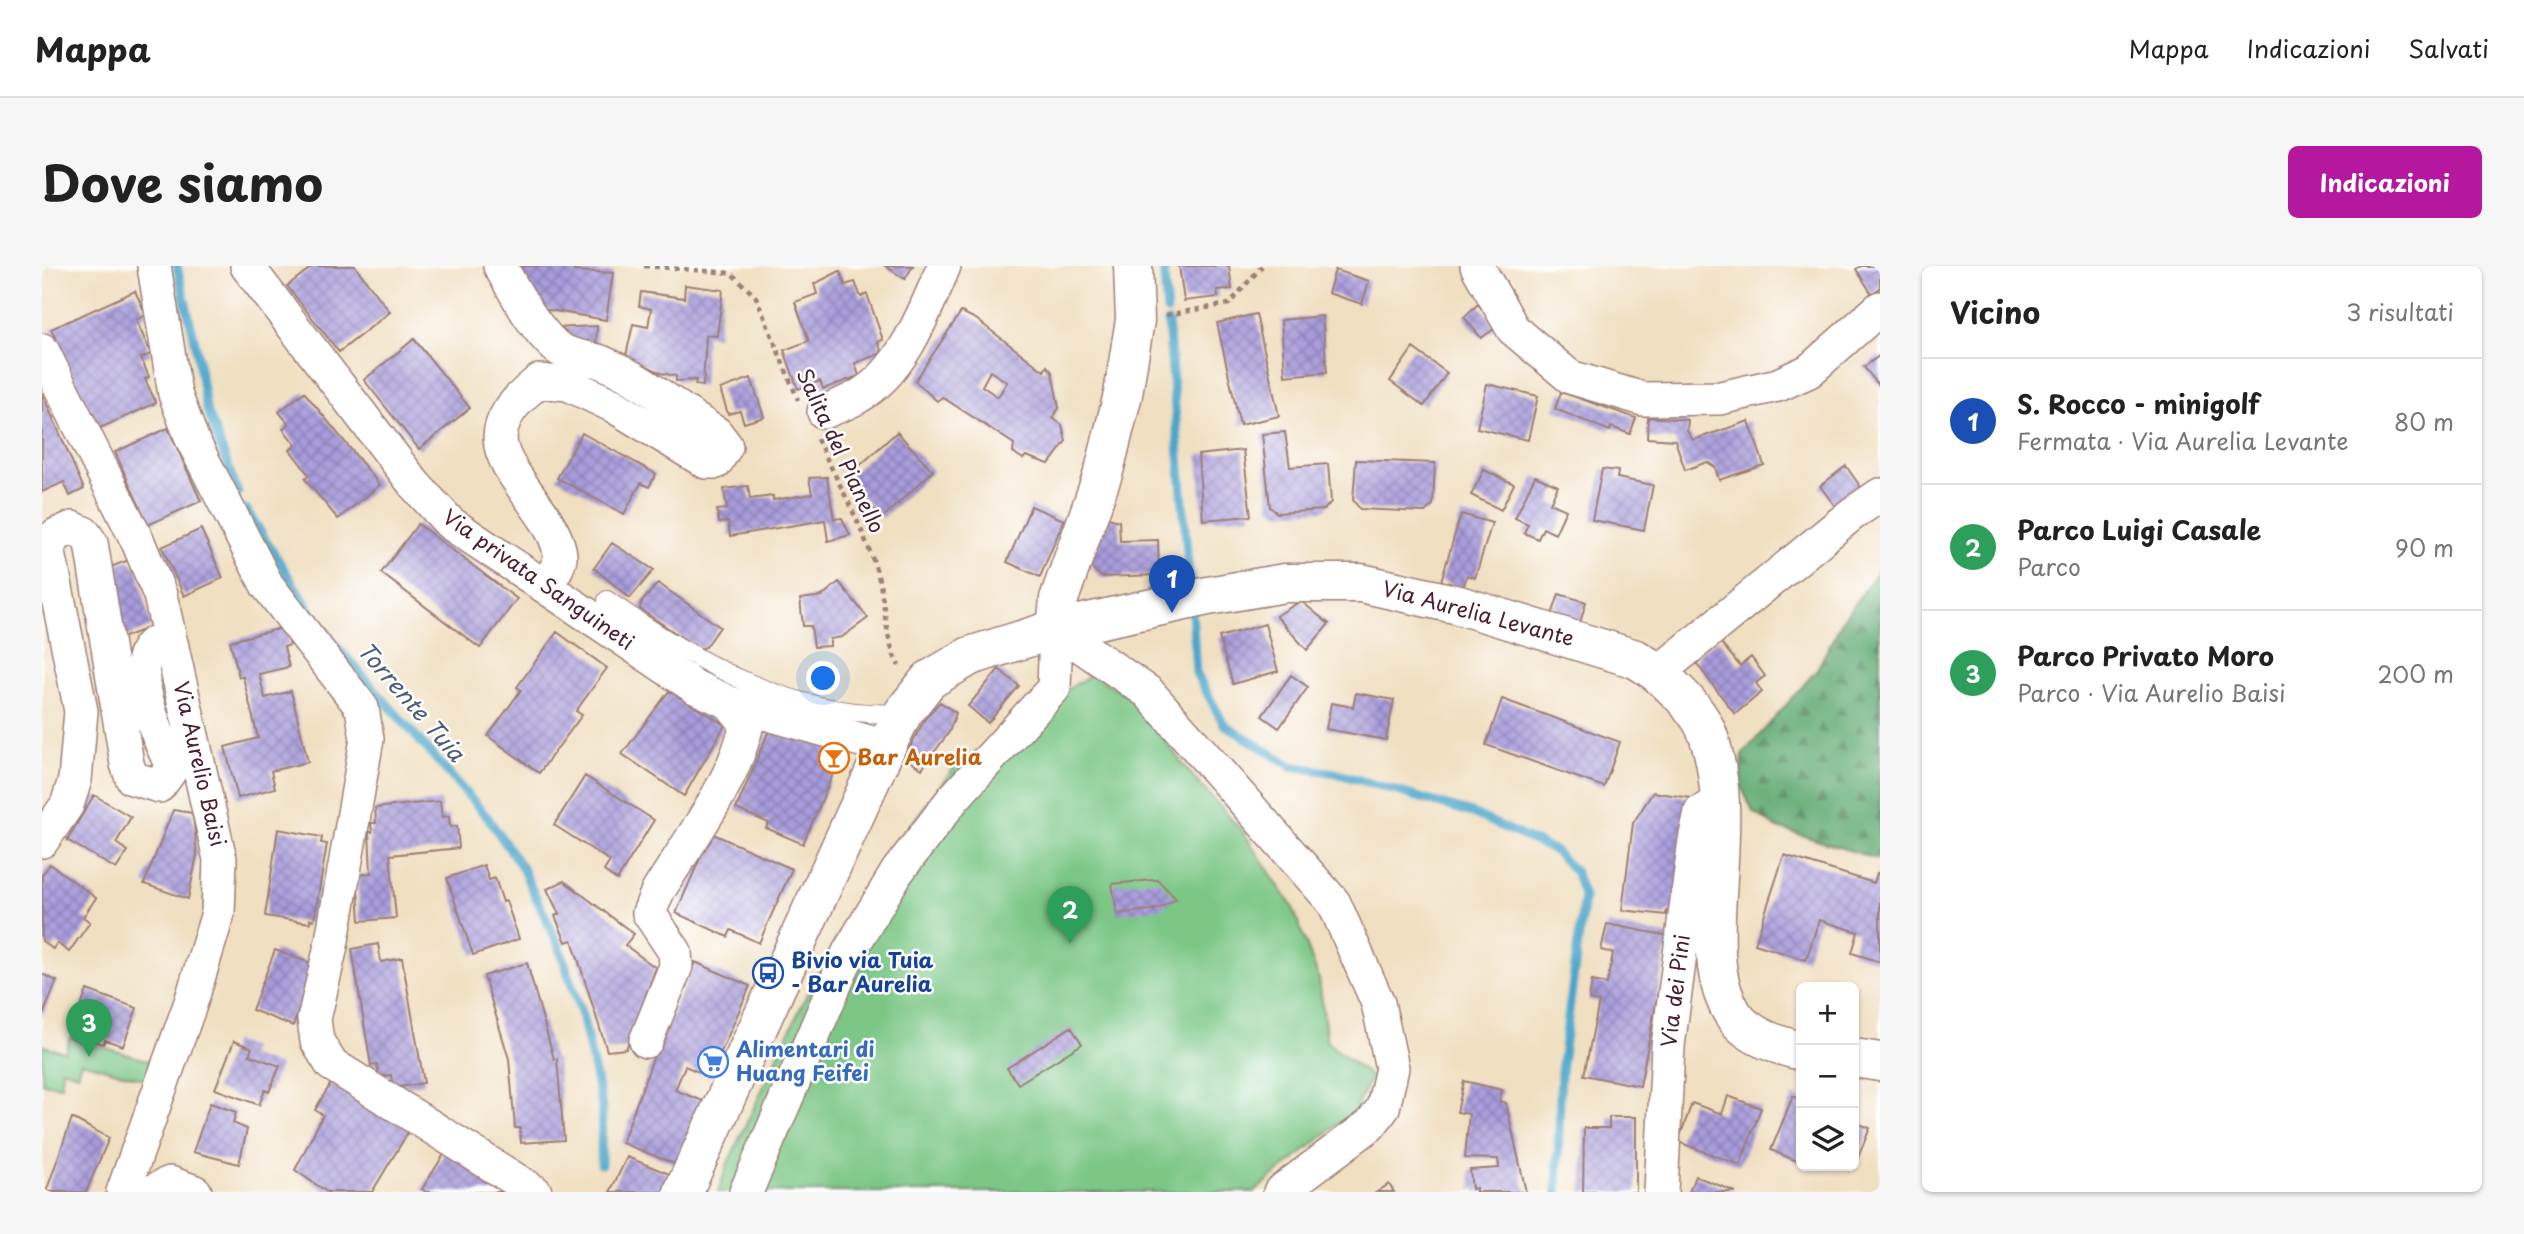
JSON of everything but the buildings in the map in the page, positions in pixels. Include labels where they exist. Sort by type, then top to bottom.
[{"type":"main road","points":[[1056,629],[1059,599],[1104,471],[1123,394],[1135,320],[1133,266]]},
{"type":"main road","name":"Via Aurelia Levante","points":[[683,1192],[894,730],[929,680],[970,656],[1056,629],[1208,596],[1285,583],[1361,583],[1459,606],[1636,659],[1659,672],[1708,733],[1719,802],[1715,953],[1719,979],[1733,1014],[1753,1033],[1779,1046],[1796,1050]]},
{"type":"main road","points":[[1859,1059],[1880,1062]]},
{"type":"street","points":[[154,266],[175,394],[192,439],[267,585],[362,708],[367,739],[336,920],[314,1019],[317,1041],[331,1064],[535,1192]]},
{"type":"street","name":"Via privata Sanguineti","points":[[247,266],[415,485],[450,523],[695,687],[730,703],[894,730]]},
{"type":"street","points":[[500,266],[517,297],[556,347],[600,362],[627,377],[716,433],[726,446],[716,462],[706,462],[614,406],[579,389],[568,384],[539,381],[524,393],[502,420],[498,436],[505,458],[552,529],[559,557],[546,587]]},
{"type":"street","points":[[813,417],[860,396],[888,371],[911,337],[944,266]]},
{"type":"street","points":[[1477,266],[1513,329],[1570,377],[1643,399],[1720,398],[1779,385],[1809,371],[1880,308]]},
{"type":"street","name":"Via Aurelio Baisi","points":[[42,350],[138,542],[160,595],[220,859],[218,913],[191,1002],[123,1192]]},
{"type":"street","points":[[1659,672],[1880,495]]},
{"type":"street","points":[[42,841],[67,804],[75,780],[82,711],[48,548],[55,535],[72,528],[84,534],[91,543],[127,764],[132,778],[150,785],[159,786],[170,771],[170,762],[141,679],[142,657],[146,648],[155,643],[172,646]]},
{"type":"street","points":[[746,1192],[849,952],[897,872],[953,799],[1054,688],[1056,629]]},
{"type":"street","points":[[1056,629],[1147,692],[1334,903],[1378,1003],[1392,1068],[1383,1108],[1370,1125],[1280,1192]]},
{"type":"street","points":[[646,1041],[676,967],[675,951],[649,913],[657,893],[725,782],[743,741],[747,724],[730,703]]},
{"type":"street","name":"Via dei Pini","points":[[1661,1192],[1668,1046],[1695,840],[1701,812],[1719,802]]},
{"type":"street","points":[[152,1192],[170,1183],[195,1192]]},
{"type":"lane","points":[[607,600],[665,641],[728,675],[772,692],[872,715],[894,730]]},
{"type":"path","name":"Salita del Pianello","points":[[644,266],[731,273],[745,282],[756,297],[813,417],[876,568],[885,600],[891,652],[900,669]]},
{"type":"path","points":[[1161,316],[1229,304],[1262,266]]},
{"type":"green space","points":[[1880,568],[1880,860],[1778,828],[1753,812],[1740,784],[1743,754],[1816,671],[1844,618]]},
{"type":"green space","points":[[1092,674],[1134,700],[1189,772],[1244,833],[1293,908],[1319,979],[1327,1042],[1371,1077],[1354,1111],[1254,1192],[718,1192],[728,1163],[806,996],[867,882],[954,768],[1033,711]]},
{"type":"green space","points":[[70,1037],[163,1065],[158,1083],[81,1062],[77,1074],[62,1069],[61,1086],[42,1083],[42,1045],[65,1052]]},
{"type":"waterway","name":"Torrente Tuia","points":[[177,266],[196,346],[206,407],[238,493]]},
{"type":"waterway","points":[[1163,266],[1167,311]]},
{"type":"waterway","points":[[1168,322],[1190,589]]},
{"type":"waterway","name":"Torrente Tuia","points":[[246,509],[323,631],[488,818],[521,866],[559,946],[583,1019],[602,1106],[601,1164]]},
{"type":"waterway","points":[[1192,610],[1196,673],[1224,724],[1291,766],[1335,773],[1472,813],[1555,851],[1576,873],[1584,898],[1561,1071],[1557,1192]]},
{"type":"place","name":"S. Rocco - minigolf","points":[[1172,613]]},
{"type":"place","name":"Bar Aurelia","points":[[834,758]]},
{"type":"place","name":"Parco Luigi Casale","points":[[1070,944]]},
{"type":"place","name":"Bivio via Tuia - Bar Aurelia","points":[[768,973]]},
{"type":"place","name":"Parco Privato Moro","points":[[89,1057]]},
{"type":"place","name":"Alimentari di Huang Feifei","points":[[713,1062]]}]
